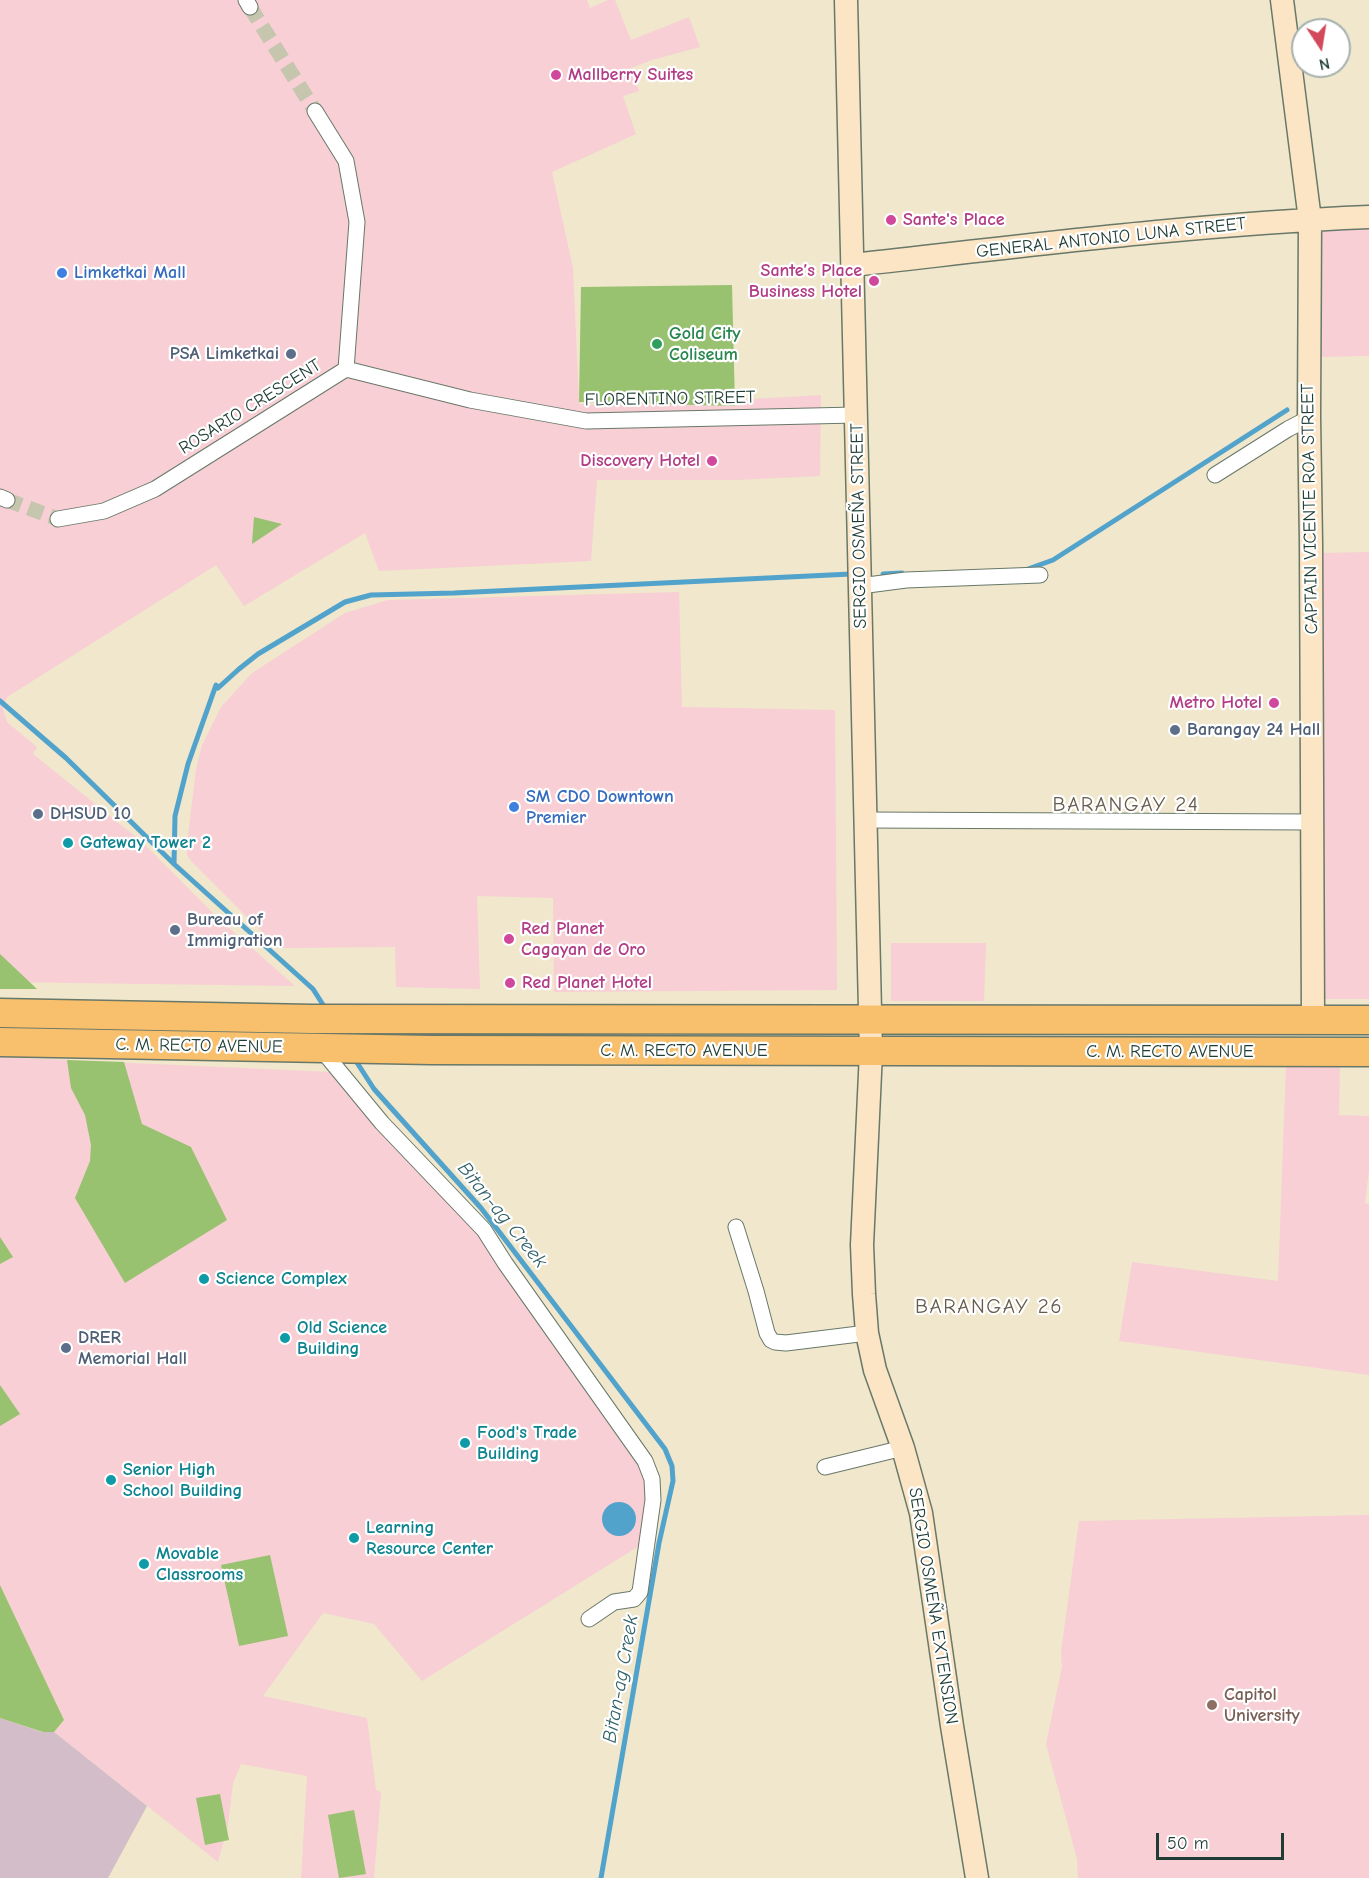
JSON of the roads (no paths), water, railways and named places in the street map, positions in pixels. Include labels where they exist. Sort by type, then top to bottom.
[{"type":"highway","name":"C. M. RECTO AVENUE","points":[[0,1013],[366,1020],[1369,1020]]},
{"type":"highway","name":"C. M. RECTO AVENUE","points":[[0,1042],[325,1049],[1369,1052]]},
{"type":"street","name":"SERGIO OSMEÑA STREET","points":[[846,0],[871,1052]]},
{"type":"street","name":"CAPTAIN VICENTE ROA STREET","points":[[1282,0],[1310,220],[1313,1020]]},
{"type":"street","name":"ROSARIO CRESCENT","points":[[58,519],[104,511],[155,489],[346,369],[357,222],[346,161],[315,111]]},
{"type":"street","name":"GENERAL ANTONIO LUNA STREET","points":[[853,265],[1128,235],[1369,217]]},
{"type":"street","name":"FLORENTINO STREET","points":[[346,369],[470,400],[586,421],[856,415]]},
{"type":"street","points":[[1215,475],[1269,440],[1309,418]]},
{"type":"street","points":[[860,586],[906,580],[1040,575]]},
{"type":"street","points":[[865,820],[1312,822]]},
{"type":"street","points":[[325,1049],[382,1123],[484,1230],[645,1461],[652,1479],[653,1500],[640,1592],[634,1599],[614,1602],[589,1619]]},
{"type":"street","name":"SERGIO OSMEÑA EXTENSION","points":[[871,1052],[862,1256],[867,1333],[875,1370],[903,1448],[921,1513],[951,1726],[977,1878]]},
{"type":"street","points":[[736,1227],[771,1340],[786,1343],[867,1333]]},
{"type":"street","points":[[825,1467],[903,1448]]},
{"type":"water","points":[[619,1502],[631,1507],[636,1519],[631,1531],[619,1536],[607,1531],[602,1519],[607,1507]]},
{"type":"waterway","points":[[1028,569],[1053,560],[1287,410]]},
{"type":"waterway","points":[[883,574],[902,573]]},
{"type":"waterway","points":[[174,864],[175,816],[188,764],[216,685],[218,688],[258,654],[345,602],[371,595],[851,574]]},
{"type":"waterway","name":"Bitan-ag Creek","points":[[0,701],[66,758],[174,864],[313,989],[327,1011]]},
{"type":"waterway","name":"Bitan-ag Creek","points":[[354,1058],[374,1089],[481,1208],[665,1449],[672,1466],[673,1481],[659,1543],[601,1878]]},
{"type":"tunnel","points":[[250,7],[315,111]]},
{"type":"tunnel","points":[[7,500],[58,519]]},
{"type":"place","name":"Mallberry Suites","points":[[556,75]]},
{"type":"place","name":"Sante's Place","points":[[891,220]]},
{"type":"place","name":"Limketkai Mall","points":[[62,273]]},
{"type":"place","name":"Sante’s Place Business Hotel","points":[[874,281]]},
{"type":"place","name":"Gold City Coliseum","points":[[657,344]]},
{"type":"place","name":"PSA Limketkai","points":[[291,354]]},
{"type":"place","name":"Discovery Hotel","points":[[712,461]]},
{"type":"place","name":"Metro Hotel","points":[[1274,703]]},
{"type":"place","name":"Barangay 24 Hall","points":[[1175,730]]},
{"type":"place","name":"SM CDO Downtown Premier","points":[[514,807]]},
{"type":"place","name":"DHSUD 10","points":[[38,814]]},
{"type":"place","name":"Gateway Tower 2","points":[[68,843]]},
{"type":"place","name":"Bureau of Immigration","points":[[175,930]]},
{"type":"place","name":"Red Planet Cagayan de Oro","points":[[509,939]]},
{"type":"place","name":"Red Planet Hotel","points":[[510,983]]},
{"type":"place","name":"Science Complex","points":[[204,1279]]},
{"type":"place","name":"Old Science Building","points":[[285,1338]]},
{"type":"place","name":"DRER Memorial Hall","points":[[66,1348]]},
{"type":"place","name":"Food's Trade Building","points":[[465,1443]]},
{"type":"place","name":"Senior High School Building","points":[[111,1480]]},
{"type":"place","name":"Learning Resource Center","points":[[354,1538]]},
{"type":"place","name":"Movable Classrooms","points":[[144,1564]]},
{"type":"place","name":"Capitol University","points":[[1212,1705]]},
{"type":"district","name":"BARANGAY 24","points":[[1126,805]]},
{"type":"district","name":"BARANGAY 26","points":[[989,1307]]}]
